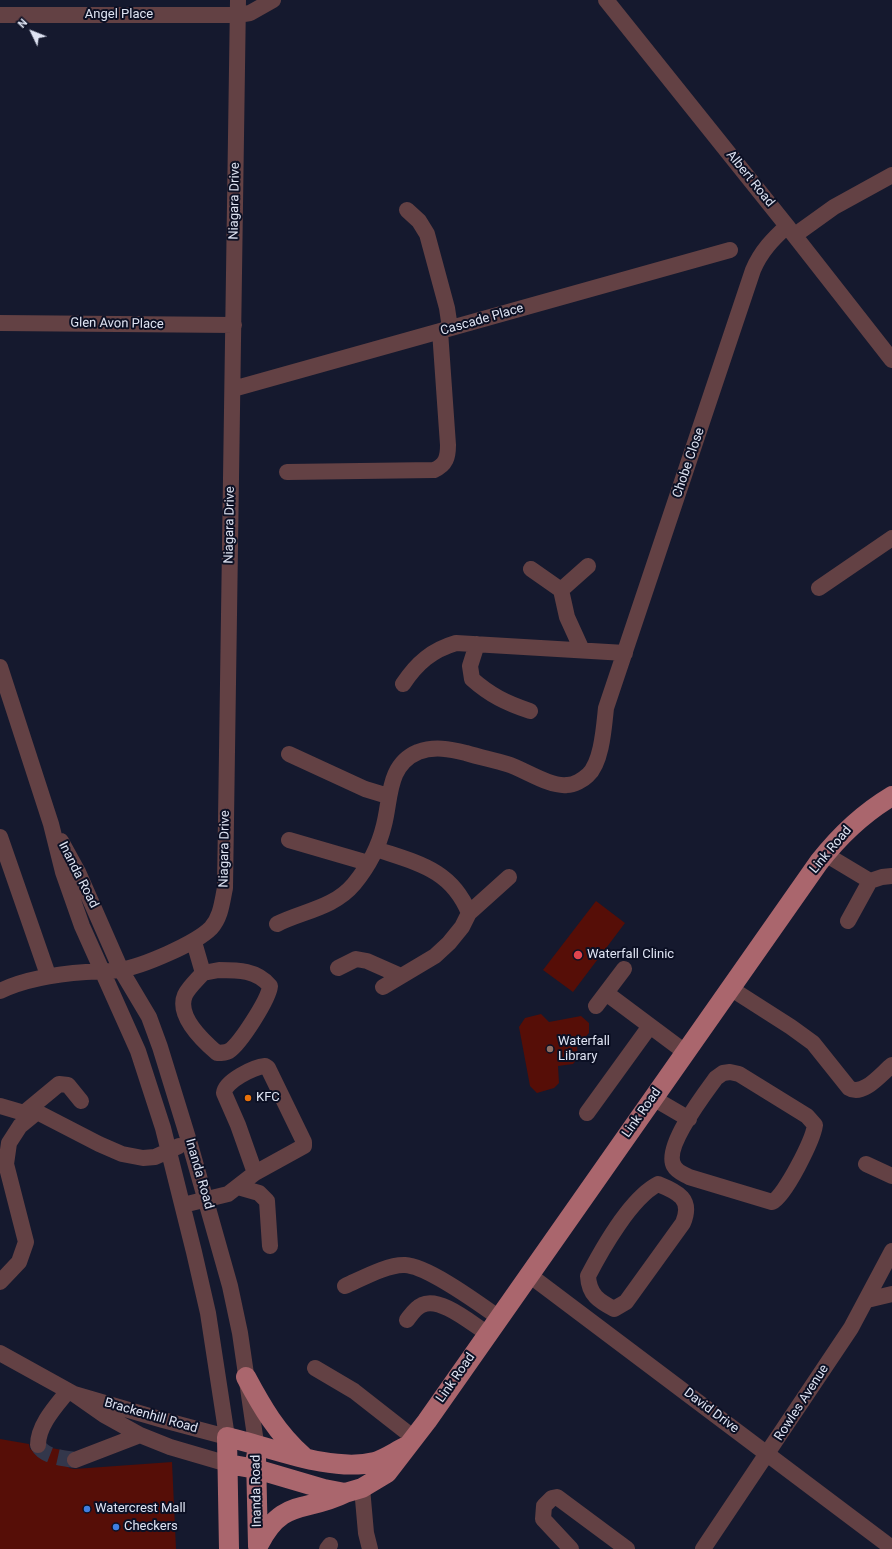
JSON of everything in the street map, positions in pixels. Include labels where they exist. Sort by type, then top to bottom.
[{"type":"main road","name":"Link Road","points":[[258,1548],[268,1527],[285,1512],[294,1508],[325,1502],[354,1490],[387,1473],[411,1442],[825,854],[850,825],[870,809],[892,796]]},
{"type":"main road","points":[[246,1377],[270,1420],[290,1444],[305,1457]]},
{"type":"main road","name":"Link Road","points":[[227,1437],[341,1465],[361,1464],[387,1457],[411,1442]]},
{"type":"main road","name":"Inanda Road","points":[[227,1437],[230,1549]]},
{"type":"main road","name":"Inanda Road","points":[[256,1443],[258,1548]]},
{"type":"main road","points":[[228,1464],[256,1469],[324,1490],[354,1490],[361,1464]]},
{"type":"street","name":"Angel Place","points":[[0,15],[238,8],[250,13],[273,0]]},
{"type":"street","name":"Albert Road","points":[[606,0],[892,360]]},
{"type":"street","name":"Niagara Drive","points":[[4,986],[48,975],[121,970],[164,955],[194,942],[212,927],[221,911],[225,888],[238,8]]},
{"type":"street","name":"Chobe Close","points":[[277,924],[289,918],[317,910],[330,904],[353,885],[376,849],[384,824],[388,796],[393,778],[402,763],[417,752],[434,748],[455,751],[508,764],[557,785],[567,785],[578,782],[589,774],[596,763],[606,708],[758,258],[765,248],[791,231],[892,175]]},
{"type":"street","points":[[287,472],[390,472],[434,470],[440,467],[448,456],[445,330],[447,308],[427,234],[419,221],[407,210]]},
{"type":"street","name":"Cascade Place","points":[[233,389],[730,250]]},
{"type":"street","name":"Glen Avon Place","points":[[0,323],[234,326]]},
{"type":"street","points":[[819,588],[892,538]]},
{"type":"street","points":[[561,590],[588,566]]},
{"type":"street","points":[[530,569],[561,590],[567,617],[582,650]]},
{"type":"street","points":[[403,684],[414,667],[434,652],[456,644],[625,653]]},
{"type":"street","points":[[477,644],[470,666],[472,679],[506,703],[530,710]]},
{"type":"street","name":"Inanda Road","points":[[0,667],[51,824],[62,872],[82,926],[138,1051],[169,1150],[208,1313],[227,1437]]},
{"type":"street","points":[[290,754],[365,789],[388,796]]},
{"type":"street","name":"Inanda Road","points":[[51,824],[78,872],[121,970],[148,1017],[160,1047],[206,1199],[230,1286],[240,1333],[256,1443]]},
{"type":"street","points":[[0,837],[48,975]]},
{"type":"street","points":[[289,840],[368,863]]},
{"type":"street","points":[[376,849],[432,868],[446,878],[456,889],[469,913]]},
{"type":"street","points":[[825,854],[870,881]]},
{"type":"street","points":[[848,921],[870,881],[882,876],[892,876]]},
{"type":"street","points":[[383,987],[435,956],[449,943],[462,927],[469,913],[509,877]]},
{"type":"street","points":[[194,942],[203,973]]},
{"type":"street","points":[[338,968],[356,959],[367,961],[401,976]]},
{"type":"street","points":[[596,1006],[624,968]]},
{"type":"street","points":[[219,970],[245,971],[261,978],[270,986],[267,996],[246,1030],[230,1050],[223,1053],[217,1053],[196,1035],[183,1009],[185,996],[203,973],[219,970]]},
{"type":"street","points":[[730,988],[813,1043],[849,1088],[854,1091],[860,1091],[892,1064]]},
{"type":"street","points":[[606,993],[685,1052]]},
{"type":"street","points":[[587,1113],[650,1026]]},
{"type":"street","points":[[183,1205],[228,1194],[255,1173],[304,1146],[304,1142],[265,1066],[241,1075],[228,1084],[224,1093],[238,1125],[255,1173]]},
{"type":"street","points":[[730,1072],[739,1074],[801,1112],[815,1125],[802,1156],[780,1196],[772,1202],[767,1202],[689,1177],[680,1172],[674,1166],[672,1159],[674,1147],[689,1119],[716,1078],[722,1073],[730,1072]]},
{"type":"street","points":[[0,1282],[19,1262],[26,1242],[6,1164],[9,1143],[30,1113],[59,1084],[68,1085],[81,1101]]},
{"type":"street","points":[[653,1098],[689,1119]]},
{"type":"street","points":[[0,1106],[30,1113],[122,1154],[143,1158],[155,1157],[189,1141]]},
{"type":"street","points":[[866,1164],[892,1176]]},
{"type":"street","points":[[658,1184],[671,1189],[684,1200],[687,1213],[683,1223],[626,1302],[614,1309],[603,1304],[593,1296],[588,1286],[588,1276],[594,1263],[632,1205],[640,1196],[658,1184]]},
{"type":"street","points":[[238,1187],[259,1193],[267,1201],[270,1246]]},
{"type":"street","name":"Rowles Avenue","points":[[703,1549],[851,1328],[892,1251]]},
{"type":"street","points":[[345,1286],[391,1267],[405,1264],[419,1268],[434,1276],[498,1317]]},
{"type":"street","name":"David Drive","points":[[528,1274],[892,1548]]},
{"type":"street","points":[[867,1300],[892,1294]]},
{"type":"street","points":[[407,1320],[415,1309],[422,1304],[440,1304],[487,1333]]},
{"type":"street","points":[[592,1322],[603,1304]]},
{"type":"street","name":"Brackenhill Road","points":[[0,1353],[71,1392],[104,1415],[140,1435],[170,1447],[228,1464]]},
{"type":"street","points":[[315,1368],[354,1391],[411,1442]]},
{"type":"street","points":[[38,1445],[40,1434],[47,1419],[71,1392]]},
{"type":"street","name":"Brackenhill Road","points":[[71,1392],[162,1420],[227,1437]]},
{"type":"street","points":[[75,1460],[140,1435]]},
{"type":"street","points":[[354,1490],[370,1549]]},
{"type":"street","points":[[571,1549],[543,1519],[544,1506],[552,1498],[557,1497],[627,1549]]},
{"type":"street","points":[[359,1549],[366,1533]]},
{"type":"building","name":"Waterfall Clinic","points":[[596,901],[625,923],[573,992],[543,970]]},
{"type":"building","name":"Waterfall Library","points":[[541,1014],[549,1022],[581,1016],[589,1023],[589,1033],[577,1046],[578,1058],[573,1064],[558,1066],[559,1083],[554,1088],[537,1093],[530,1086],[519,1027],[525,1018]]},
{"type":"building","name":"Watercrest Mall","points":[[0,1439],[29,1444],[30,1449],[37,1454],[42,1453],[47,1447],[71,1452],[66,1458],[66,1463],[69,1468],[74,1469],[172,1462],[176,1549],[0,1549]]},
{"type":"tunnel","points":[[38,1445],[49,1454],[60,1458],[75,1460]]},
{"type":"place","name":"Waterfall Clinic","points":[[578,955]]},
{"type":"place","name":"Waterfall Library","points":[[550,1049]]},
{"type":"place","name":"KFC","points":[[248,1098]]},
{"type":"place","name":"Watercrest Mall","points":[[87,1509]]},
{"type":"place","name":"Checkers","points":[[116,1527]]}]
